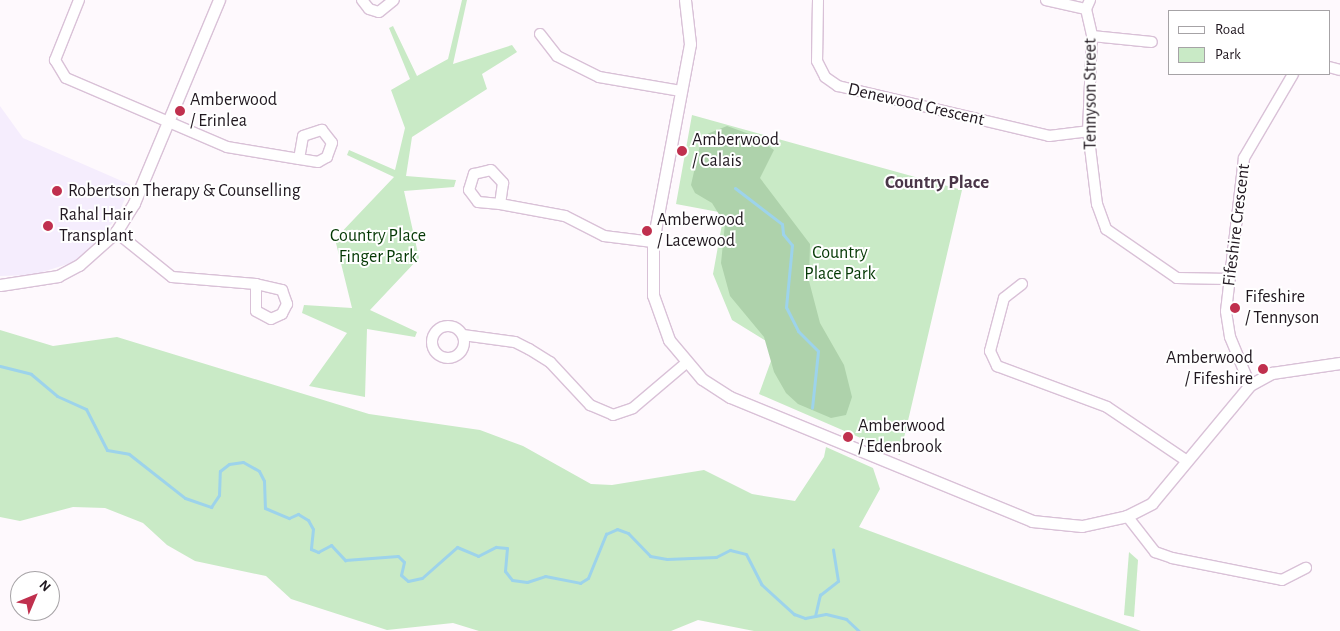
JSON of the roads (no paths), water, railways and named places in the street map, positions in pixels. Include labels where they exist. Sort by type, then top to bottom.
[{"type":"street","points":[[79,0],[57,52],[59,70],[80,85],[240,152],[299,159]]},
{"type":"street","points":[[0,285],[58,276],[79,265],[116,232],[134,203],[219,0]]},
{"type":"street","points":[[359,0],[379,12],[394,0]]},
{"type":"street","points":[[685,0],[690,44],[653,242],[650,270],[658,319],[686,363],[730,397],[1032,521],[1082,526],[1127,516],[1152,503],[1250,385],[1272,374],[1340,363]]},
{"type":"street","name":"Denewood Crescent","points":[[818,0],[817,61],[825,77],[838,86],[1049,136],[1088,131]]},
{"type":"street","points":[[1046,0],[1088,4]]},
{"type":"street","name":"Tennyson Street","points":[[1088,4],[1092,36],[1088,131],[1097,204],[1106,229],[1177,278],[1229,279]]},
{"type":"street","points":[[540,34],[558,56],[599,77],[681,92]]},
{"type":"street","points":[[1092,36],[1152,42]]},
{"type":"street","name":"Fifeshire Crescent","points":[[1250,385],[1230,337],[1229,279],[1244,158],[1292,75]]},
{"type":"street","points":[[500,204],[565,216],[604,236],[653,242]]},
{"type":"street","points":[[116,232],[172,278],[256,284]]},
{"type":"street","points":[[1022,284],[1004,298],[990,351],[997,366],[1107,407],[1188,461]]},
{"type":"street","points":[[463,335],[515,342],[529,349],[550,362],[590,406],[613,415],[633,408],[686,363]]},
{"type":"street","points":[[1127,516],[1155,552],[1172,558],[1282,580],[1306,568]]},
{"type":"waterway","points":[[735,188],[782,224],[783,234],[792,245],[786,307],[798,331],[818,351],[812,408]]},
{"type":"waterway","points":[[0,366],[31,374],[57,396],[86,409],[107,450],[129,454],[185,498],[211,507],[219,495],[220,471],[229,464],[243,462],[259,471],[264,481],[265,508],[289,518],[298,514],[308,520],[313,529],[311,549],[318,552],[331,545],[345,560],[398,556],[404,562],[401,575],[408,581],[422,578],[457,547],[478,556],[496,547],[507,548],[505,571],[512,580],[527,582],[545,576],[580,583],[588,578],[606,534],[617,529],[628,533],[650,556],[667,559],[716,557],[730,550],[746,554],[761,584],[794,614],[805,618],[826,614],[846,619],[859,631]]},
{"type":"waterway","points":[[815,616],[820,595],[838,581],[833,549]]},
{"type":"place","name":"Amberwood / Erinlea","points":[[180,111]]},
{"type":"place","name":"Amberwood / Calais","points":[[682,151]]},
{"type":"place","name":"Robertson Therapy & Counselling","points":[[57,191]]},
{"type":"place","name":"Rahal Hair Transplant","points":[[48,226]]},
{"type":"place","name":"Amberwood / Lacewood","points":[[647,231]]},
{"type":"place","name":"Fifeshire / Tennyson","points":[[1235,308]]},
{"type":"place","name":"Amberwood / Fifeshire","points":[[1263,369]]},
{"type":"place","name":"Amberwood / Edenbrook","points":[[848,437]]},
{"type":"district","name":"Country Place","points":[[937,183]]},
{"type":"park label","name":"Country Place Finger Park","points":[[378,247]]},
{"type":"park label","name":"Country Place Park","points":[[840,264]]}]
